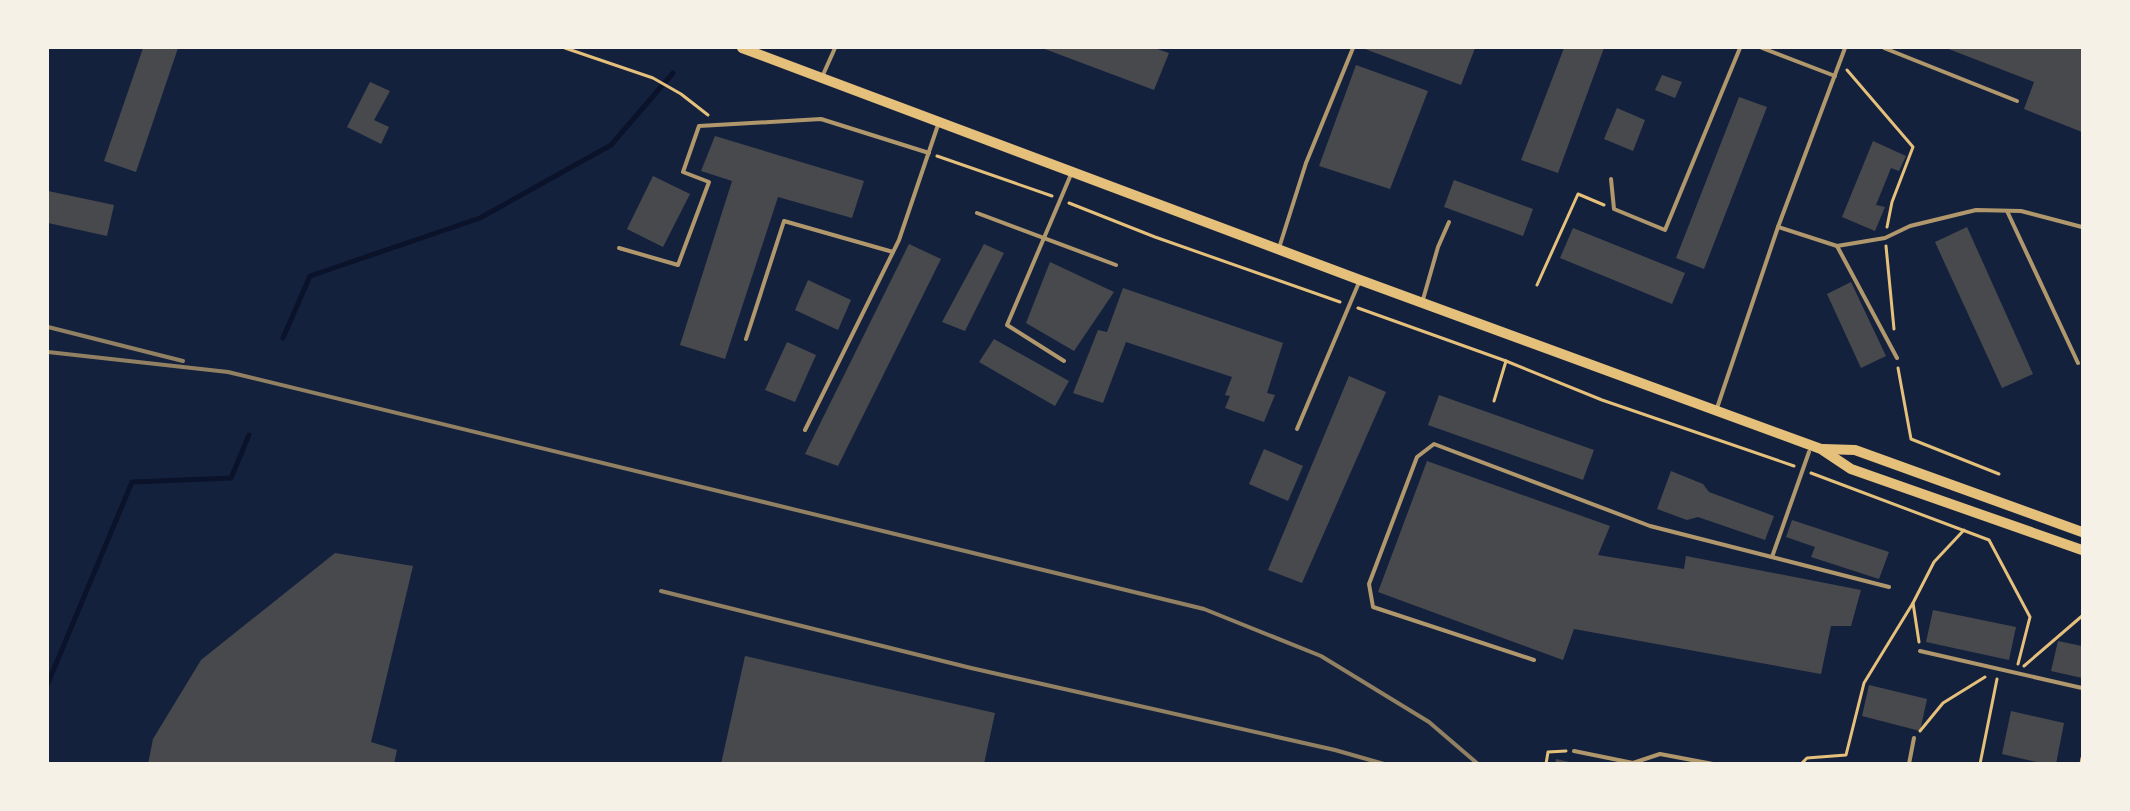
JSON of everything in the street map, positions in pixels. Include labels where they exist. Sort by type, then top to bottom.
[{"type":"main road","points":[[742,48],[1279,250],[1821,449],[1851,469],[2082,550]]},
{"type":"main road","points":[[1821,449],[1855,450],[2082,532]]},
{"type":"main road","points":[[2046,519],[2082,523]]},
{"type":"lane","points":[[822,78],[835,48]]},
{"type":"lane","points":[[1279,250],[1306,163],[1353,48]]},
{"type":"lane","points":[[1611,179],[1614,209],[1666,230],[1740,48]]},
{"type":"lane","points":[[1762,48],[1834,76]]},
{"type":"lane","points":[[1716,411],[1778,227],[1845,48]]},
{"type":"lane","points":[[1884,48],[2017,101]]},
{"type":"lane","points":[[620,248],[678,265],[710,182],[683,172],[699,126],[821,119],[929,153]]},
{"type":"lane","points":[[805,430],[900,240],[939,122]]},
{"type":"lane","points":[[1064,361],[1006,326],[1072,172]]},
{"type":"lane","points":[[1778,227],[1837,246],[1885,238],[1910,226],[1976,210],[2022,211],[2082,227]]},
{"type":"lane","points":[[2007,211],[2078,364]]},
{"type":"lane","points":[[978,213],[1116,265]]},
{"type":"lane","points":[[746,339],[784,221],[893,252]]},
{"type":"lane","points":[[1422,303],[1438,247],[1449,222]]},
{"type":"lane","points":[[1837,246],[1897,358]]},
{"type":"lane","points":[[1297,429],[1360,280]]},
{"type":"lane","points":[[1534,660],[1374,607],[1369,584],[1417,457],[1434,444],[1650,526],[1889,587]]},
{"type":"lane","points":[[1772,557],[1809,452]]},
{"type":"lane","points":[[1920,651],[2082,688]]},
{"type":"lane","points":[[1909,764],[1914,738]]},
{"type":"lane","points":[[1574,751],[1633,763],[1660,754],[1713,764]]},
{"type":"path","points":[[565,48],[653,78],[681,94],[702,113],[726,124]]},
{"type":"path","points":[[1840,62],[1913,147],[1892,202],[1885,238],[1894,330]]},
{"type":"path","points":[[929,153],[1061,200],[1155,237],[1506,361],[1602,400],[1802,470],[1989,540],[2030,617],[2016,672]]},
{"type":"path","points":[[1537,285],[1578,194],[1614,209]]},
{"type":"path","points":[[1897,358],[1911,439],[1999,474]]},
{"type":"path","points":[[1494,401],[1506,361]]},
{"type":"path","points":[[1801,764],[1807,758],[1846,754],[1864,682],[1913,603],[1934,562],[1964,530]]},
{"type":"path","points":[[1913,603],[1920,651]]},
{"type":"path","points":[[2016,672],[2082,616]]},
{"type":"path","points":[[1914,738],[1944,703],[1999,668]]},
{"type":"path","points":[[1980,764],[1999,668]]},
{"type":"path","points":[[1546,764],[1548,752],[1574,751]]},
{"type":"path","points":[[2081,764],[2082,758]]},
{"type":"building","points":[[143,48],[178,48],[136,172],[104,161]]},
{"type":"building","points":[[1042,48],[1154,48],[1169,53],[1154,90]]},
{"type":"building","points":[[1365,48],[1475,48],[1461,85]]},
{"type":"building","points":[[1564,48],[1604,48],[1558,173],[1521,160]]},
{"type":"building","points":[[1946,48],[2082,48],[2082,132],[2024,109],[2034,82]]},
{"type":"building","points":[[1356,65],[1428,91],[1390,189],[1319,166]]},
{"type":"building","points":[[1662,75],[1682,82],[1675,98],[1655,90]]},
{"type":"building","points":[[370,82],[390,91],[374,120],[389,127],[381,144],[347,127]]},
{"type":"building","points":[[1739,97],[1767,107],[1704,269],[1676,258]]},
{"type":"building","points":[[1617,108],[1645,120],[1633,151],[1604,139]]},
{"type":"building","points":[[715,136],[864,181],[852,218],[778,197],[725,359],[680,345],[732,181],[701,171]]},
{"type":"building","points":[[1873,141],[1906,156],[1899,171],[1891,168],[1876,205],[1885,207],[1875,231],[1842,217]]},
{"type":"building","points":[[653,176],[690,194],[663,247],[627,229]]},
{"type":"building","points":[[1454,180],[1533,209],[1523,236],[1444,207]]},
{"type":"building","points":[[48,191],[114,205],[107,236],[48,223]]},
{"type":"building","points":[[1967,227],[2033,374],[2002,388],[1935,242]]},
{"type":"building","points":[[1573,228],[1685,273],[1672,304],[1560,258]]},
{"type":"building","points":[[909,244],[941,259],[838,466],[805,454]]},
{"type":"building","points":[[984,244],[1004,253],[965,331],[942,322]]},
{"type":"building","points":[[1050,262],[1114,292],[1074,351],[1026,323]]},
{"type":"building","points":[[808,280],[851,300],[838,330],[795,310]]},
{"type":"building","points":[[1851,282],[1886,356],[1861,368],[1827,294]]},
{"type":"building","points":[[1123,288],[1283,343],[1267,393],[1275,395],[1264,422],[1225,408],[1230,396],[1225,395],[1232,377],[1126,342],[1103,403],[1073,393],[1098,330],[1107,332]]},
{"type":"building","points":[[994,339],[1069,381],[1055,406],[979,362]]},
{"type":"building","points":[[787,342],[816,355],[795,402],[765,390]]},
{"type":"building","points":[[1349,376],[1386,392],[1302,583],[1268,570]]},
{"type":"building","points":[[1439,395],[1594,450],[1583,480],[1428,425]]},
{"type":"building","points":[[1264,449],[1303,466],[1288,501],[1249,484]]},
{"type":"building","points":[[1427,461],[1610,526],[1598,555],[1684,569],[1686,556],[1861,590],[1851,626],[1831,626],[1821,674],[1574,629],[1563,660],[1378,592]]},
{"type":"building","points":[[1671,471],[1703,484],[1709,492],[1774,516],[1765,540],[1698,517],[1687,520],[1657,509]]},
{"type":"building","points":[[1792,520],[1889,552],[1879,579],[1811,557],[1815,547],[1786,537]]},
{"type":"building","points":[[335,553],[413,566],[371,742],[397,750],[394,764],[148,764],[153,739],[201,660]]},
{"type":"building","points":[[1933,610],[2016,627],[2009,660],[1926,642]]},
{"type":"building","points":[[2058,641],[2082,646],[2082,678],[2051,671]]},
{"type":"building","points":[[745,656],[995,713],[984,764],[721,764]]},
{"type":"building","points":[[1869,685],[1927,699],[1920,731],[1862,716]]},
{"type":"building","points":[[2011,711],[2064,723],[2056,764],[2045,764],[2002,754]]},
{"type":"building","points":[[1556,759],[1574,763],[1574,764],[1555,764]]},
{"type":"waterway","points":[[283,338],[310,276],[480,218],[611,145],[673,73]]},
{"type":"waterway","points":[[48,683],[132,482],[231,478],[249,435]]},
{"type":"railway","points":[[48,327],[183,361]]},
{"type":"railway","points":[[48,352],[228,372],[1204,609],[1321,656],[1429,722],[1478,764]]},
{"type":"railway","points":[[661,591],[971,668],[1335,750],[1384,764]]}]
